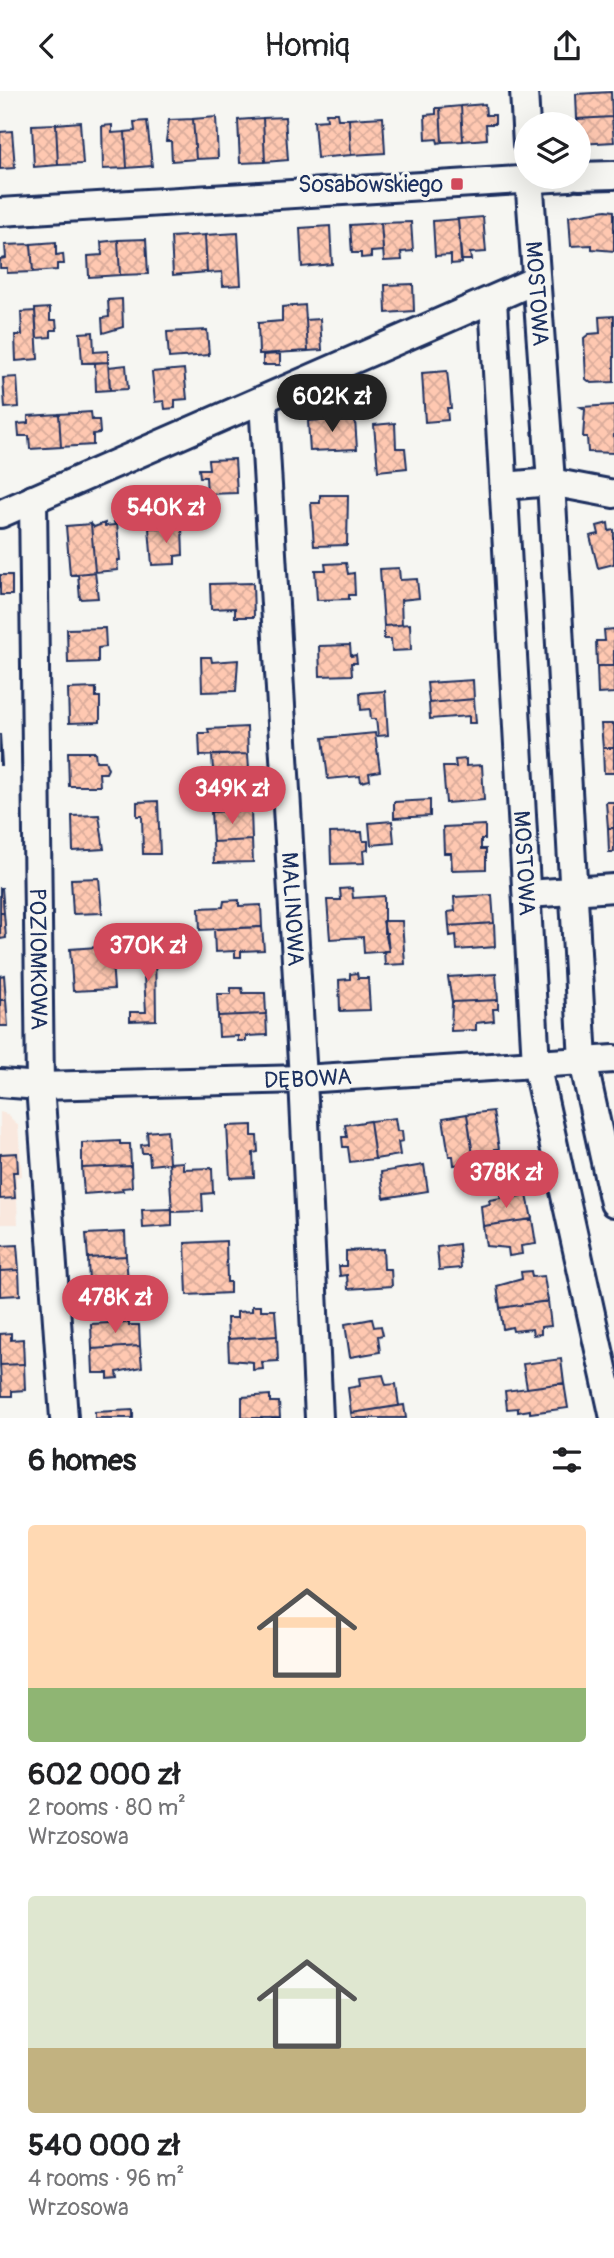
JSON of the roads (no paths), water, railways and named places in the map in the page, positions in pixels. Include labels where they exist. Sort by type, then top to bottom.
[{"type":"street","points":[[524,91],[525,112]]},
{"type":"street","points":[[591,176],[614,175]]},
{"type":"street","points":[[0,212],[514,179]]},
{"type":"street","name":"MOSTOWA","points":[[530,189],[551,482],[583,1061],[614,1203]]},
{"type":"street","points":[[0,514],[536,280]]},
{"type":"street","name":"MOSTOWA","points":[[493,300],[536,1064],[614,1418]]},
{"type":"street","name":"MALINOWA","points":[[263,401],[303,1079],[319,1418]]},
{"type":"street","points":[[504,486],[551,482],[614,494]]},
{"type":"street","name":"POZIOMKOWA","points":[[33,499],[40,1086],[64,1418]]},
{"type":"street","points":[[528,894],[614,888]]},
{"type":"street","name":"DĘBOWA","points":[[0,1083],[40,1086],[303,1079],[614,1059]]},
{"type":"place","name":"Sosabowskiego","points":[[457,184]]}]
